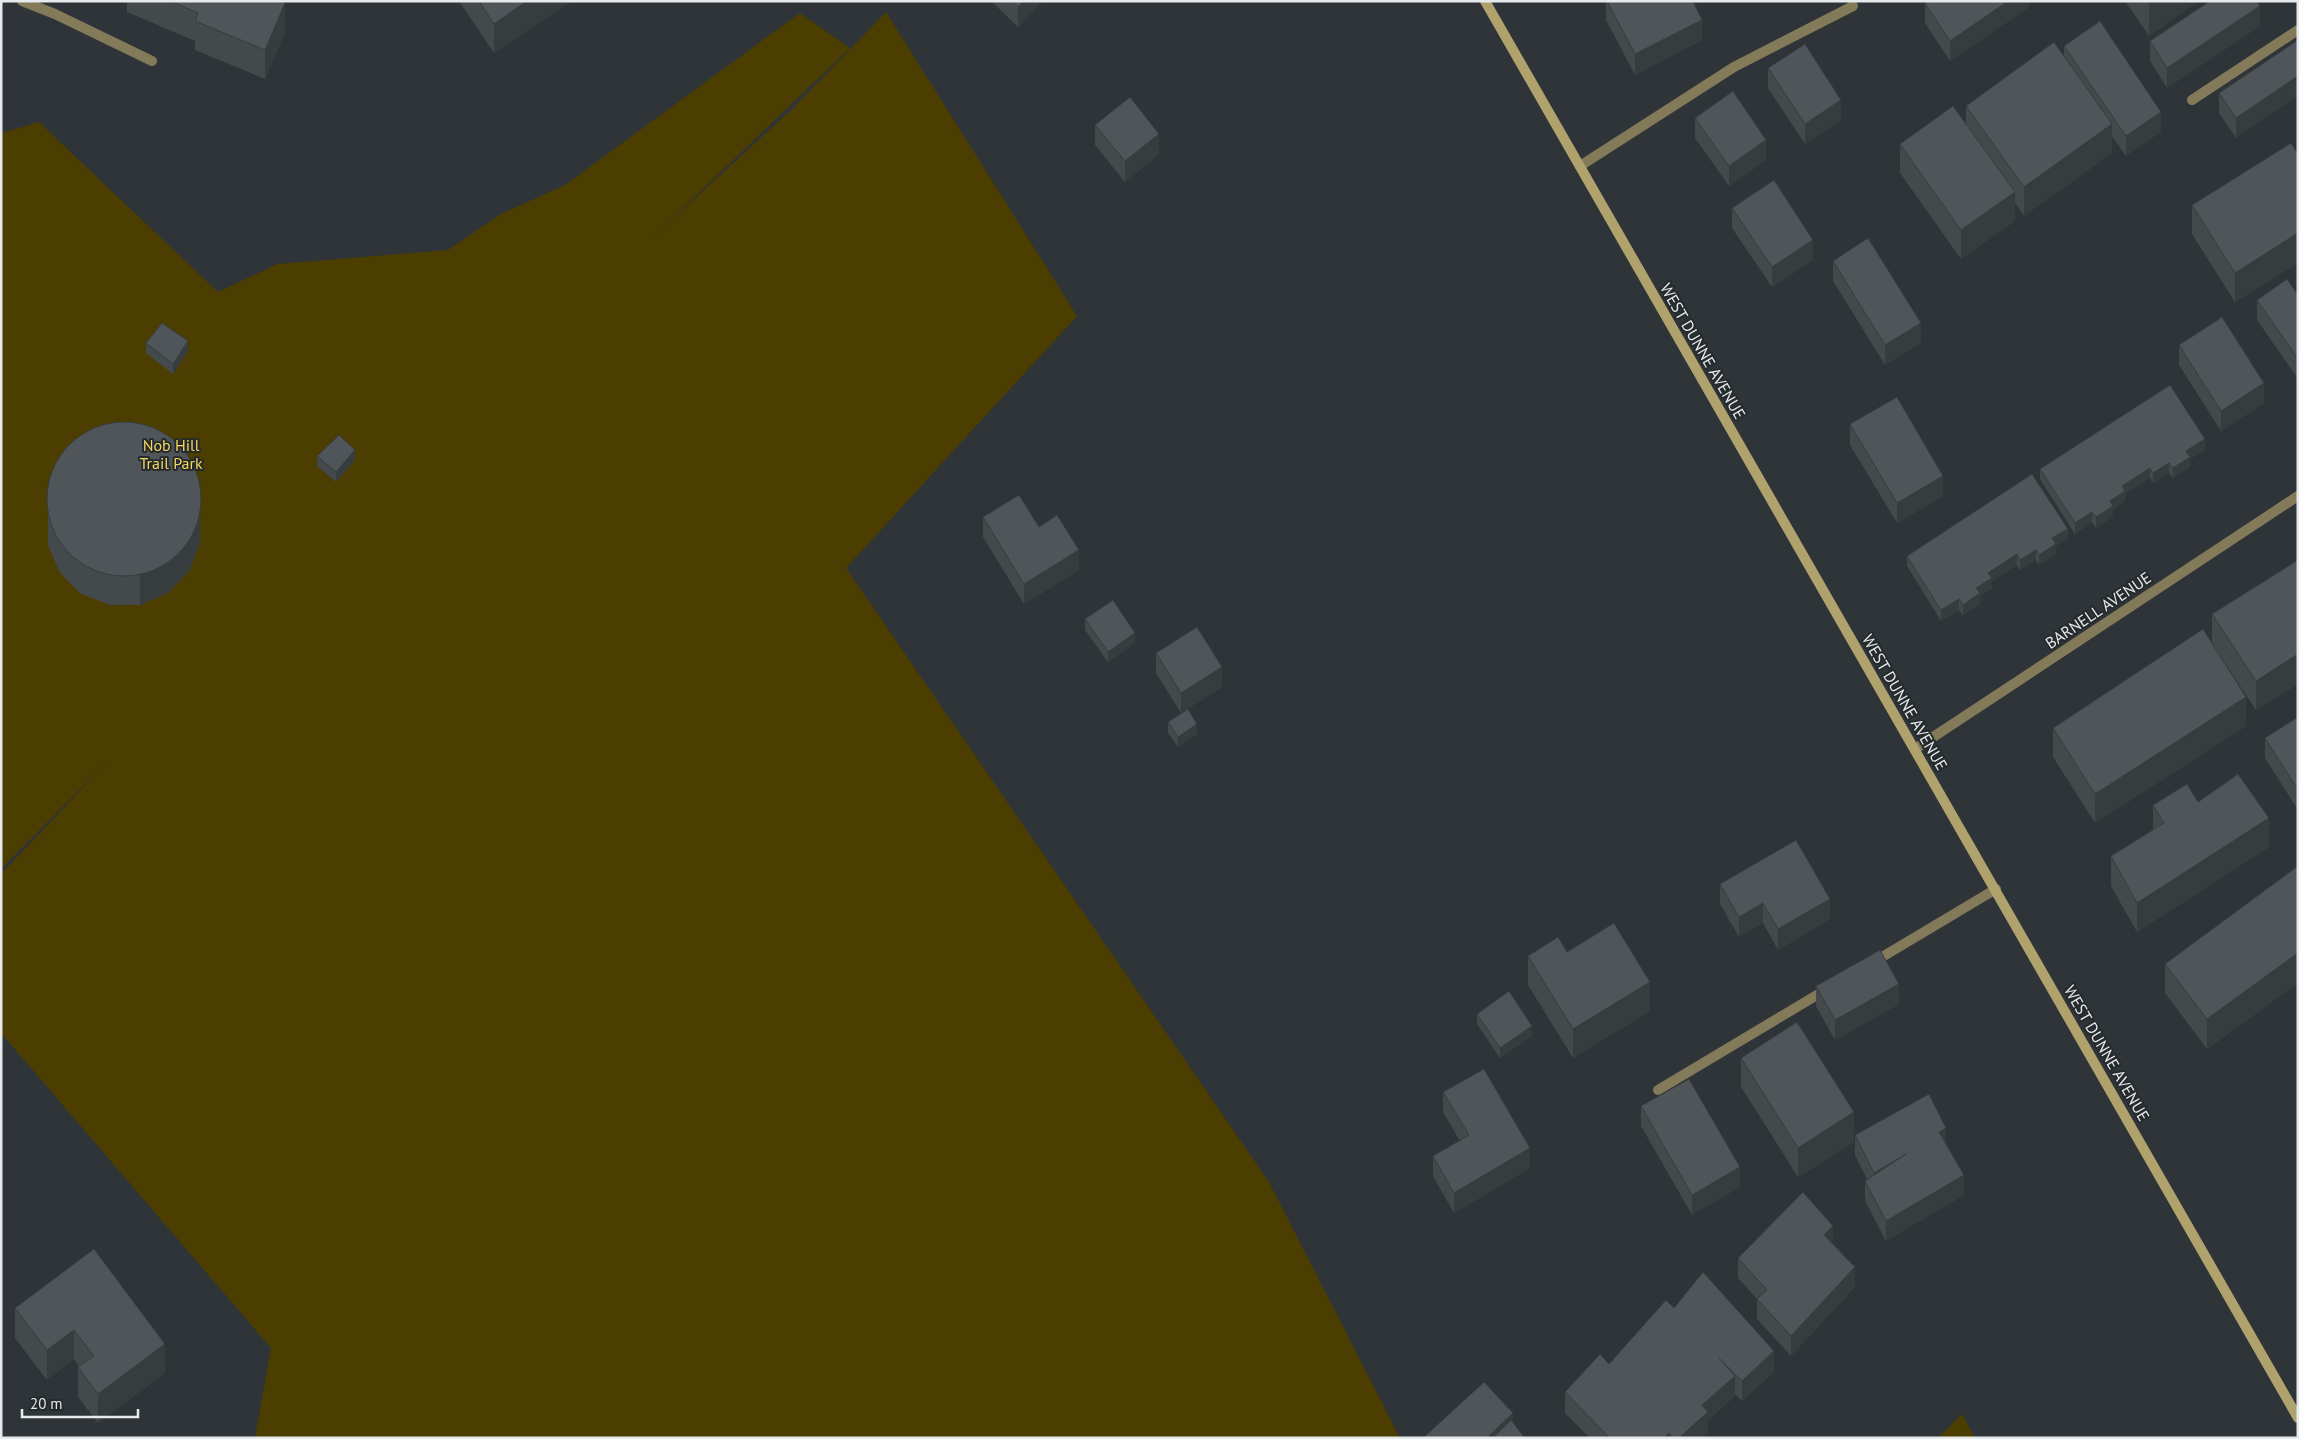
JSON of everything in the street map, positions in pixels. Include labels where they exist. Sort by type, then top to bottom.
[{"type":"main road","name":"WEST DUNNE AVENUE","points":[[1485,1],[2298,1418]]},
{"type":"street","points":[[22,1],[55,14],[152,61]]},
{"type":"street","points":[[1580,166],[1734,67],[1853,6]]},
{"type":"street","points":[[2192,100],[2298,30]]},
{"type":"street","name":"BARNELL AVENUE","points":[[1915,749],[2298,496]]},
{"type":"street","points":[[1862,969],[1996,889]]},
{"type":"street","points":[[1658,1090],[1837,984]]},
{"type":"green space","name":"Nob Hill Trail Park","points":[[886,12],[1077,316],[846,568],[1269,1182],[1400,1438],[255,1438],[271,1348],[1,1033],[1,874],[111,758],[1,869],[1,133],[39,122],[218,292],[277,264],[448,250],[501,214],[565,185],[800,13],[850,48],[654,236],[792,109]]},
{"type":"green space","points":[[1962,1414],[1975,1438],[1938,1438]]},
{"type":"building","points":[[170,1],[280,1],[285,3],[265,50],[195,21],[198,13]]},
{"type":"building","points":[[479,1],[527,1],[494,24]]},
{"type":"building","points":[[1012,1],[1024,1],[1018,7]]},
{"type":"building","points":[[1607,1],[1693,1],[1702,20],[1635,54]]},
{"type":"building","points":[[1928,1],[2008,1],[1950,41],[1925,3]]},
{"type":"building","points":[[2210,1],[2257,1],[2260,6],[2167,68],[2150,41]]},
{"type":"building","points":[[2100,21],[2161,112],[2126,136],[2064,46]]},
{"type":"building","points":[[2298,40],[2298,76],[2236,118],[2219,93]]},
{"type":"building","points":[[2054,42],[2112,124],[2024,187],[1966,106]]},
{"type":"building","points":[[1805,44],[1841,100],[1805,124],[1768,68]]},
{"type":"building","points":[[1733,91],[1766,140],[1729,166],[1695,118]]},
{"type":"building","points":[[1130,97],[1159,134],[1125,161],[1095,125]]},
{"type":"building","points":[[1953,106],[2015,192],[1961,230],[1900,144]]},
{"type":"building","points":[[2291,143],[2298,154],[2298,233],[2235,273],[2192,205]]},
{"type":"building","points":[[1774,180],[1813,240],[1772,267],[1732,208]]},
{"type":"building","points":[[1868,238],[1921,323],[1885,345],[1833,261]]},
{"type":"building","points":[[2287,279],[2298,295],[2298,359],[2257,300]]},
{"type":"building","points":[[2222,317],[2264,383],[2221,411],[2179,345]]},
{"type":"building","points":[[162,323],[188,341],[173,364],[146,343]]},
{"type":"building","points":[[2170,385],[2205,439],[2186,451],[2190,457],[2173,468],[2169,463],[2153,473],[2150,468],[2122,486],[2125,491],[2110,501],[2113,506],[2096,517],[2092,512],[2075,523],[2040,469]]},
{"type":"building","points":[[1897,397],[1943,476],[1897,503],[1850,424]]},
{"type":"building","points":[[124,422],[153,428],[167,435],[178,445],[188,456],[195,470],[201,499],[195,528],[188,542],[178,553],[167,563],[153,570],[124,576],[95,570],[81,563],[70,553],[60,542],[53,528],[47,499],[53,470],[60,456],[70,445],[81,435],[95,428]]},
{"type":"building","points":[[339,435],[355,450],[336,472],[317,456]]},
{"type":"building","points":[[2032,474],[2068,529],[2052,538],[2056,544],[2039,555],[2036,550],[2020,560],[2017,554],[1988,573],[1992,578],[1976,588],[1980,593],[1963,605],[1959,599],[1941,610],[1907,556]]},
{"type":"building","points":[[1019,495],[1039,527],[1057,515],[1079,550],[1024,584],[983,517]]},
{"type":"building","points":[[2298,560],[2298,654],[2256,681],[2212,614]]},
{"type":"building","points":[[1113,600],[1135,633],[1108,652],[1085,619]]},
{"type":"building","points":[[1197,627],[1222,667],[1181,693],[1156,653]]},
{"type":"building","points":[[2203,629],[2246,697],[2095,794],[2053,728]]},
{"type":"building","points":[[1188,709],[1197,724],[1178,737],[1168,722]]},
{"type":"building","points":[[2298,717],[2298,790],[2265,738]]},
{"type":"building","points":[[2238,774],[2269,818],[2137,903],[2111,856],[2164,823],[2153,805],[2187,784],[2198,802]]},
{"type":"building","points":[[1796,840],[1830,899],[1778,929],[1763,903],[1739,917],[1720,884]]},
{"type":"building","points":[[2298,866],[2298,953],[2207,1019],[2165,964]]},
{"type":"building","points":[[1614,923],[1650,982],[1573,1029],[1528,956],[1558,937],[1567,952]]},
{"type":"building","points":[[1880,950],[1899,984],[1835,1020],[1816,986]]},
{"type":"building","points":[[1509,991],[1532,1026],[1500,1048],[1477,1014]]},
{"type":"building","points":[[1797,1022],[1854,1112],[1798,1148],[1741,1058]]},
{"type":"building","points":[[1484,1069],[1530,1148],[1454,1193],[1433,1156],[1469,1135],[1443,1092]]},
{"type":"building","points":[[1689,1079],[1740,1167],[1692,1195],[1641,1106]]},
{"type":"building","points":[[1929,1094],[1946,1128],[1939,1132],[1964,1175],[1886,1221],[1865,1181],[1906,1154],[1874,1173],[1855,1135]]},
{"type":"building","points":[[1803,1192],[1833,1226],[1824,1235],[1855,1267],[1791,1336],[1757,1299],[1767,1290],[1738,1258]]},
{"type":"building","points":[[94,1249],[165,1344],[98,1394],[78,1367],[94,1356],[74,1330],[47,1350],[15,1308]]},
{"type":"building","points":[[1703,1272],[1774,1351],[1742,1381],[1719,1358],[1735,1376],[1702,1405],[1708,1412],[1679,1438],[1673,1438],[1669,1433],[1664,1438],[1610,1438],[1565,1392],[1600,1354],[1609,1364],[1666,1300],[1674,1308]]},
{"type":"building","points":[[1484,1382],[1513,1413],[1487,1438],[1423,1438]]},
{"type":"building","points":[[1511,1420],[1525,1438],[1493,1438]]}]
